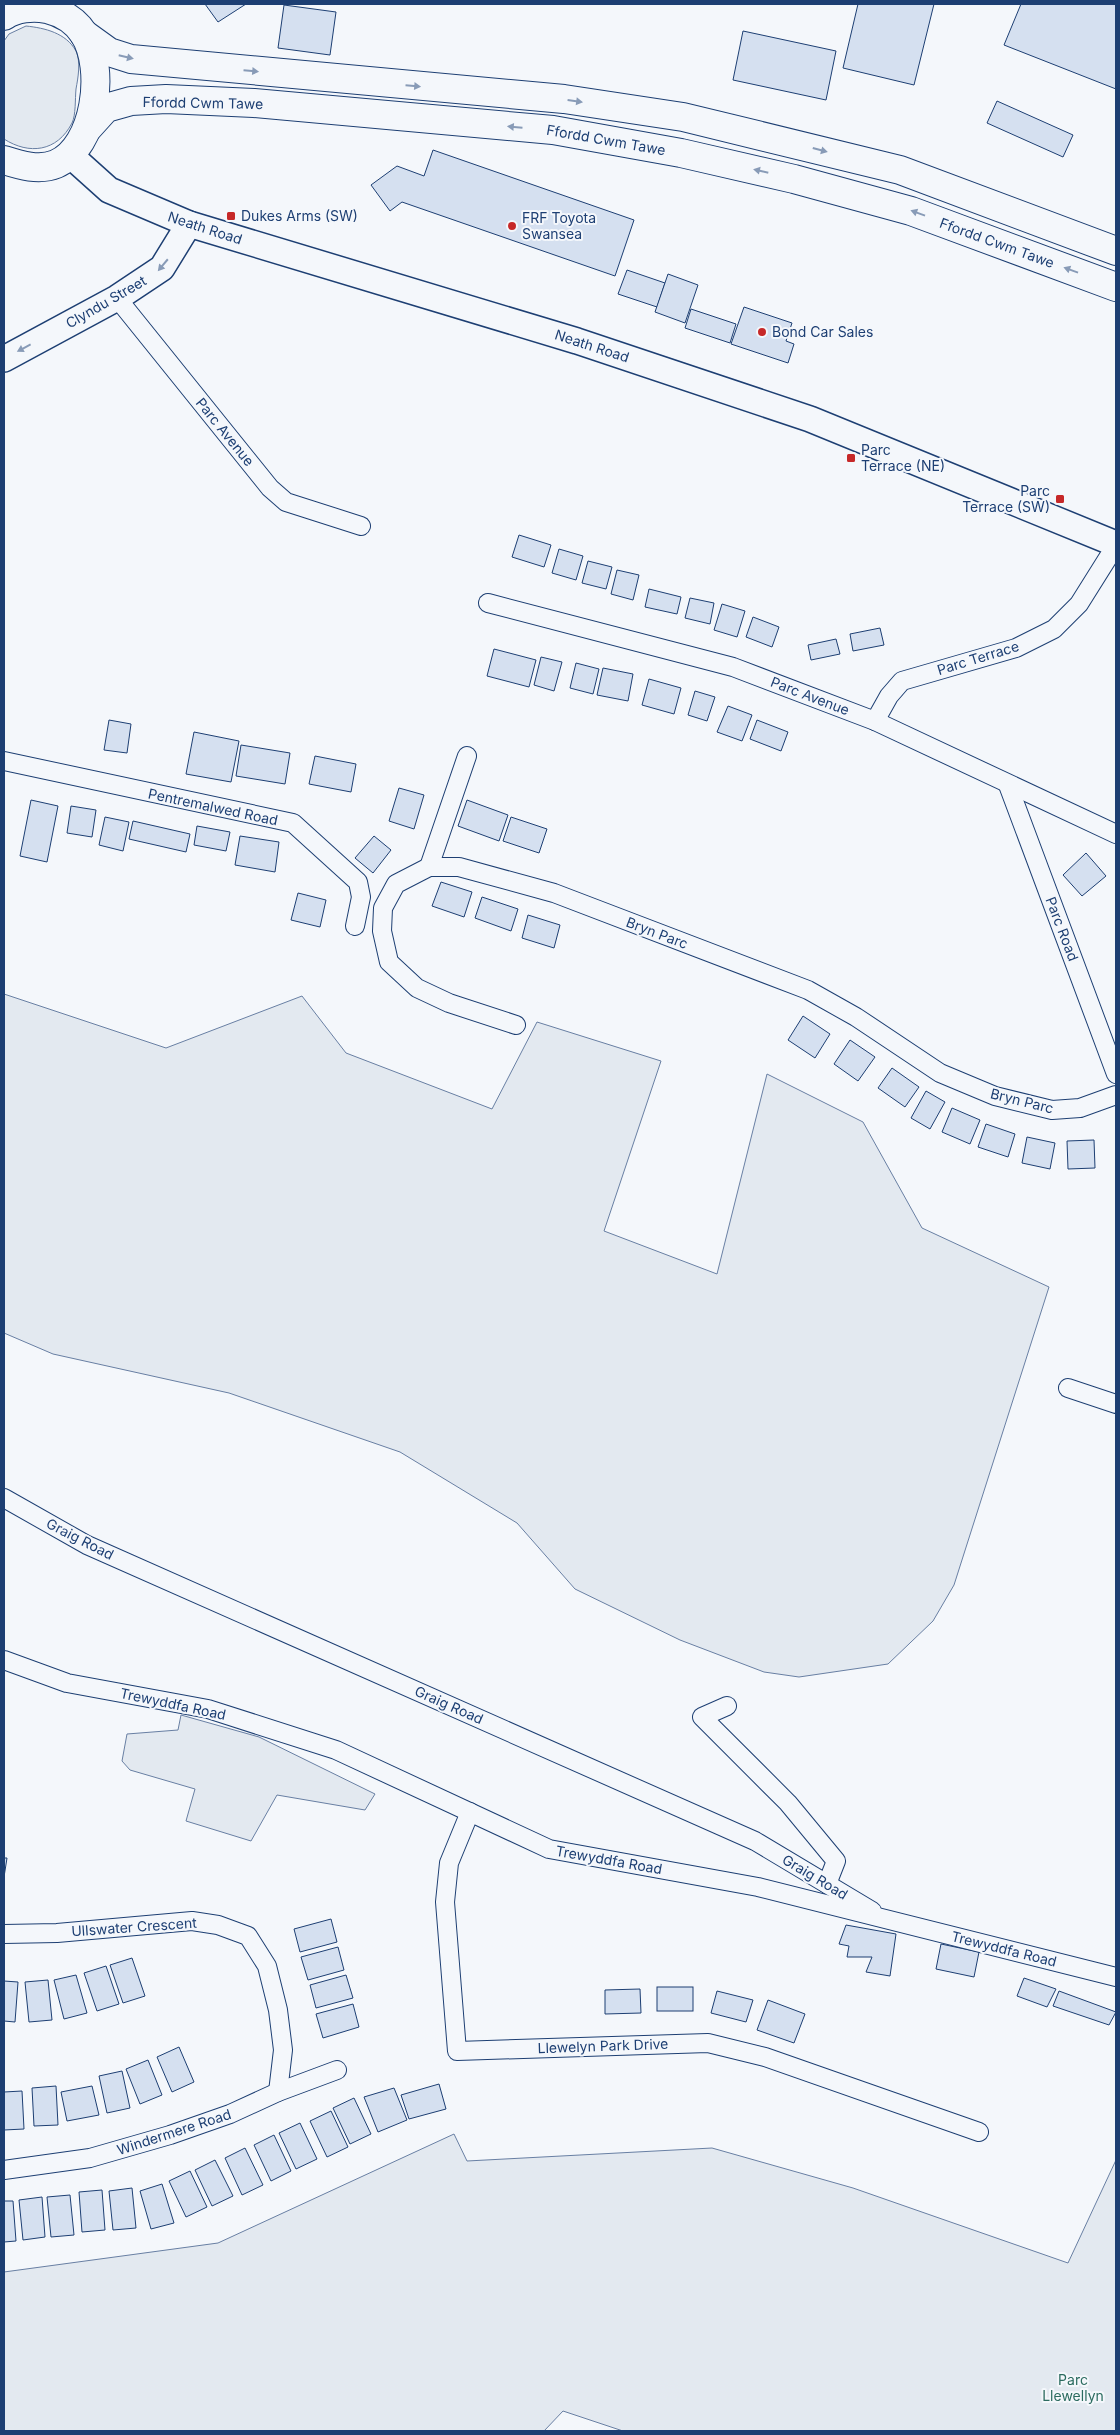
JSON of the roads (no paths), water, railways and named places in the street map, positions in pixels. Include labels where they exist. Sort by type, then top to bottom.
[{"type":"main road","points":[[11,10],[39,7],[62,13],[81,22],[109,52],[131,59],[564,99],[684,117],[900,170],[1116,251]]},
{"type":"main road","points":[[4,160],[24,166],[55,165],[70,156],[80,143],[87,129],[94,92],[95,60],[81,22]]},
{"type":"main road","name":"Ffordd Cwm Tawe","points":[[87,129],[106,108],[131,101],[166,99],[254,103],[554,130],[681,153],[785,176],[911,211],[1116,286]]},
{"type":"main road","name":"Neath Road","points":[[70,156],[109,190],[189,224],[577,340],[810,419],[1116,545]]},
{"type":"main road","name":"Clyndu Street","points":[[4,359],[117,298],[162,268],[189,224]]},
{"type":"street","name":"Parc Avenue","points":[[117,298],[270,488],[286,502],[362,526]]},
{"type":"street","name":"Parc Terrace","points":[[875,721],[889,696],[902,681],[1016,648],[1054,629],[1079,604],[1116,545]]},
{"type":"street","name":"Parc Avenue","points":[[488,603],[733,667],[875,721],[1116,834]]},
{"type":"street","points":[[429,867],[467,756]]},
{"type":"street","name":"Pentremalwed Road","points":[[4,761],[293,823],[358,882],[361,897],[355,926]]},
{"type":"street","name":"Parc Road","points":[[1008,785],[1116,1074]]},
{"type":"street","name":"Bryn Parc","points":[[516,1025],[448,1003],[417,988],[389,962],[382,931],[383,908],[396,884],[429,867],[459,867],[554,893],[808,990],[856,1017],[940,1073],[995,1096],[1052,1110],[1080,1108],[1116,1095]]},
{"type":"street","points":[[1068,1388],[1116,1404]]},
{"type":"street","name":"Graig Road","points":[[4,1498],[87,1545],[755,1841],[889,1921]]},
{"type":"street","name":"Trewyddfa Road","points":[[4,1660],[67,1683],[208,1709],[336,1750],[549,1849],[758,1887],[1116,1977]]},
{"type":"street","points":[[727,1706],[702,1717],[788,1803],[836,1861],[827,1884]]},
{"type":"street","name":"Llewelyn Park Drive","points":[[470,1812],[449,1863],[445,1902],[457,2051],[708,2043],[765,2057],[979,2132]]},
{"type":"street","name":"Ullswater Crescent","points":[[4,1934],[56,1933],[192,1921],[218,1925],[248,1936],[267,1966],[278,2010],[283,2050],[278,2092]]},
{"type":"street","name":"Windermere Road","points":[[4,2170],[90,2158],[108,2153],[230,2114],[278,2092],[337,2070]]},
{"type":"place","name":"Dukes Arms (SW)","points":[[231,216]]},
{"type":"place","name":"FRF Toyota Swansea","points":[[512,226]]},
{"type":"place","name":"Bond Car Sales","points":[[762,332]]},
{"type":"place","name":"Parc Terrace (NE)","points":[[851,458]]},
{"type":"place","name":"Parc Terrace (SW)","points":[[1060,499]]},
{"type":"park label","name":"Parc Llewellyn","points":[[1073,2388]]}]
